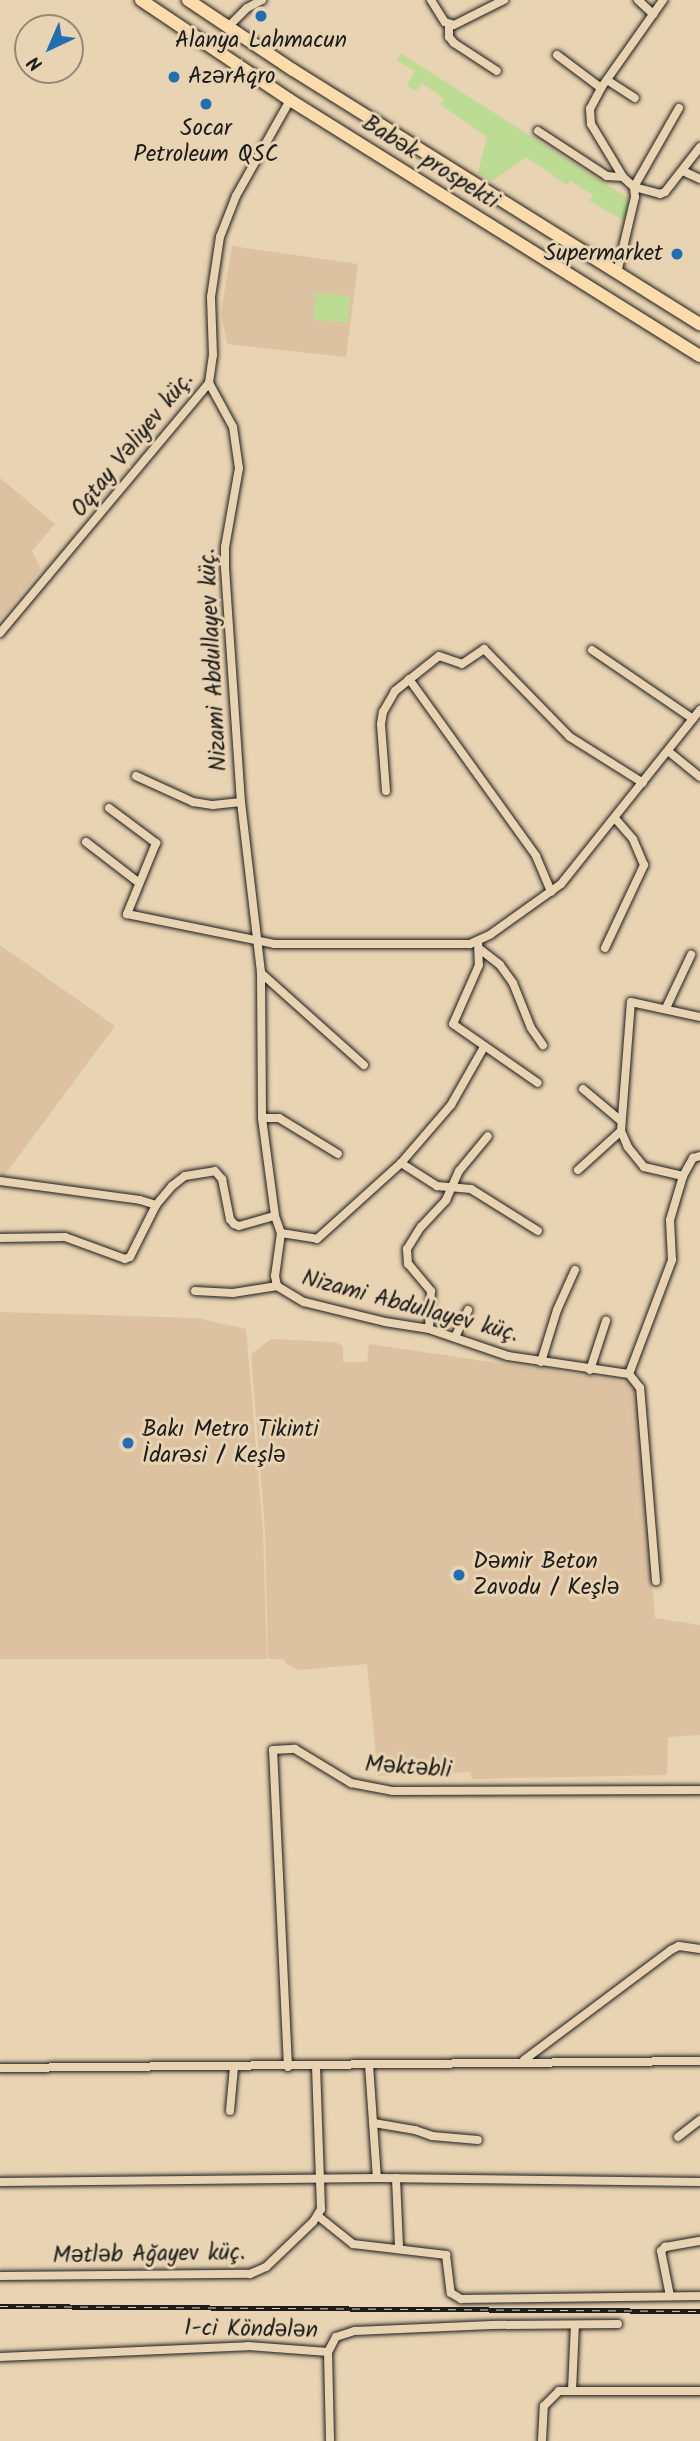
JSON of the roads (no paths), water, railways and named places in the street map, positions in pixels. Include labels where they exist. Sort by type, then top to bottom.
[{"type":"main road","name":"Babək prospekti","points":[[141,0],[290,100],[700,356]]},
{"type":"main road","name":"Babək prospekti","points":[[188,0],[227,28],[700,324]]},
{"type":"street","points":[[227,28],[238,16],[262,0]]},
{"type":"street","points":[[431,0],[449,25],[447,33],[454,43],[497,71]]},
{"type":"street","points":[[449,25],[459,24],[504,0]]},
{"type":"street","points":[[638,0],[653,14]]},
{"type":"street","points":[[663,0],[601,88],[589,117],[623,177],[634,187],[660,194],[683,171],[700,147]]},
{"type":"street","points":[[557,55],[601,88]]},
{"type":"street","points":[[607,80],[635,99]]},
{"type":"street","name":"Oqtay Vəliyev küç.","points":[[0,633],[209,383],[213,355],[211,298],[220,237],[236,196],[290,100]]},
{"type":"street","points":[[617,272],[634,206],[634,187],[679,108]]},
{"type":"street","points":[[538,131],[607,176],[623,177]]},
{"type":"street","points":[[683,171],[700,179]]},
{"type":"street","name":"Nizami Abdullayev küç.","points":[[209,383],[233,427],[239,468],[225,547],[225,568],[241,802],[261,973],[262,1118],[275,1216],[281,1233],[275,1276],[277,1286],[304,1302],[385,1322],[429,1329],[491,1352],[590,1370],[629,1374]]},
{"type":"street","points":[[386,791],[381,724],[383,712],[395,691],[439,656],[462,664],[484,649],[570,737],[643,783]]},
{"type":"street","points":[[593,650],[693,719]]},
{"type":"street","points":[[409,679],[536,856],[551,892]]},
{"type":"street","points":[[109,808],[156,843],[127,914],[257,941],[296,946],[480,946],[551,892],[615,818],[700,710]]},
{"type":"street","points":[[668,751],[700,777]]},
{"type":"street","points":[[136,776],[194,802],[213,805],[241,802]]},
{"type":"street","points":[[605,948],[645,865],[633,838],[615,818]]},
{"type":"street","points":[[86,842],[138,882]]},
{"type":"street","points":[[480,946],[500,965],[513,983],[531,1028],[543,1045]]},
{"type":"street","points":[[480,946],[479,965],[452,1021],[484,1047],[538,1083]]},
{"type":"street","points":[[666,1009],[691,955]]},
{"type":"street","points":[[261,973],[364,1065]]},
{"type":"street","points":[[683,1176],[644,1167],[628,1147],[621,1131],[631,1002],[700,1017]]},
{"type":"street","points":[[281,1233],[317,1239],[401,1163],[451,1105],[484,1047]]},
{"type":"street","points":[[583,1089],[620,1120]]},
{"type":"street","points":[[262,1118],[279,1118],[338,1154]]},
{"type":"street","points":[[578,1170],[621,1131]]},
{"type":"street","points":[[429,1329],[431,1291],[408,1264],[407,1249],[421,1227],[446,1200],[449,1188],[488,1136]]},
{"type":"street","points":[[656,1581],[640,1388],[629,1374],[672,1260],[670,1220],[683,1176],[693,1158],[700,1156]]},
{"type":"street","points":[[401,1163],[427,1181],[449,1188],[471,1189],[538,1231]]},
{"type":"street","points":[[0,1238],[65,1237],[125,1259],[130,1257],[156,1205],[172,1186],[186,1176],[215,1171],[222,1179],[230,1219],[234,1224],[239,1226],[275,1216]]},
{"type":"street","points":[[0,1181],[141,1200],[156,1205]]},
{"type":"street","points":[[541,1362],[557,1310],[575,1270]]},
{"type":"street","points":[[195,1291],[233,1293],[277,1286]]},
{"type":"street","points":[[455,1337],[468,1310]]},
{"type":"street","points":[[590,1370],[606,1321]]},
{"type":"street","name":"Məktəbli","points":[[288,2067],[273,1751],[295,1749],[351,1783],[393,1791],[700,1790]]},
{"type":"street","points":[[523,2061],[671,1950],[679,1946],[700,1949]]},
{"type":"street","points":[[0,2068],[700,2061]]},
{"type":"street","points":[[369,2065],[377,2178]]},
{"type":"street","points":[[316,2066],[321,2201],[318,2216],[353,2244],[446,2255],[452,2293],[461,2300],[700,2296]]},
{"type":"street","points":[[230,2111],[234,2067]]},
{"type":"street","points":[[678,2137],[700,2120]]},
{"type":"street","points":[[374,2123],[415,2130],[432,2136],[478,2140]]},
{"type":"street","points":[[0,2182],[377,2178],[700,2182]]},
{"type":"street","points":[[396,2178],[399,2248]]},
{"type":"street","name":"Mətləb Ağayev küç.","points":[[0,2276],[250,2274],[279,2257],[318,2216]]},
{"type":"street","points":[[670,2296],[662,2251],[666,2247],[700,2241]]},
{"type":"street","name":"1-ci Köndələn","points":[[0,2357],[248,2346],[328,2352],[336,2337],[355,2331],[492,2325],[618,2324]]},
{"type":"street","points":[[572,2390],[575,2325]]},
{"type":"street","points":[[328,2352],[330,2441]]},
{"type":"street","points":[[542,2441],[542,2411],[547,2399],[559,2391],[700,2391]]},
{"type":"railway","points":[[0,2306],[700,2311]]},
{"type":"place","name":"Alanya Lahmacun","points":[[261,16]]},
{"type":"place","name":"AzərAqro","points":[[174,77]]},
{"type":"place","name":"Socar Petroleum QSC","points":[[206,104]]},
{"type":"place","name":"Supermarket","points":[[677,254]]},
{"type":"place","name":"Bakı Metro Tikinti İdarəsi / Keşlə","points":[[128,1443]]},
{"type":"place","name":"Dəmir Beton Zavodu / Keşlə","points":[[459,1575]]}]
